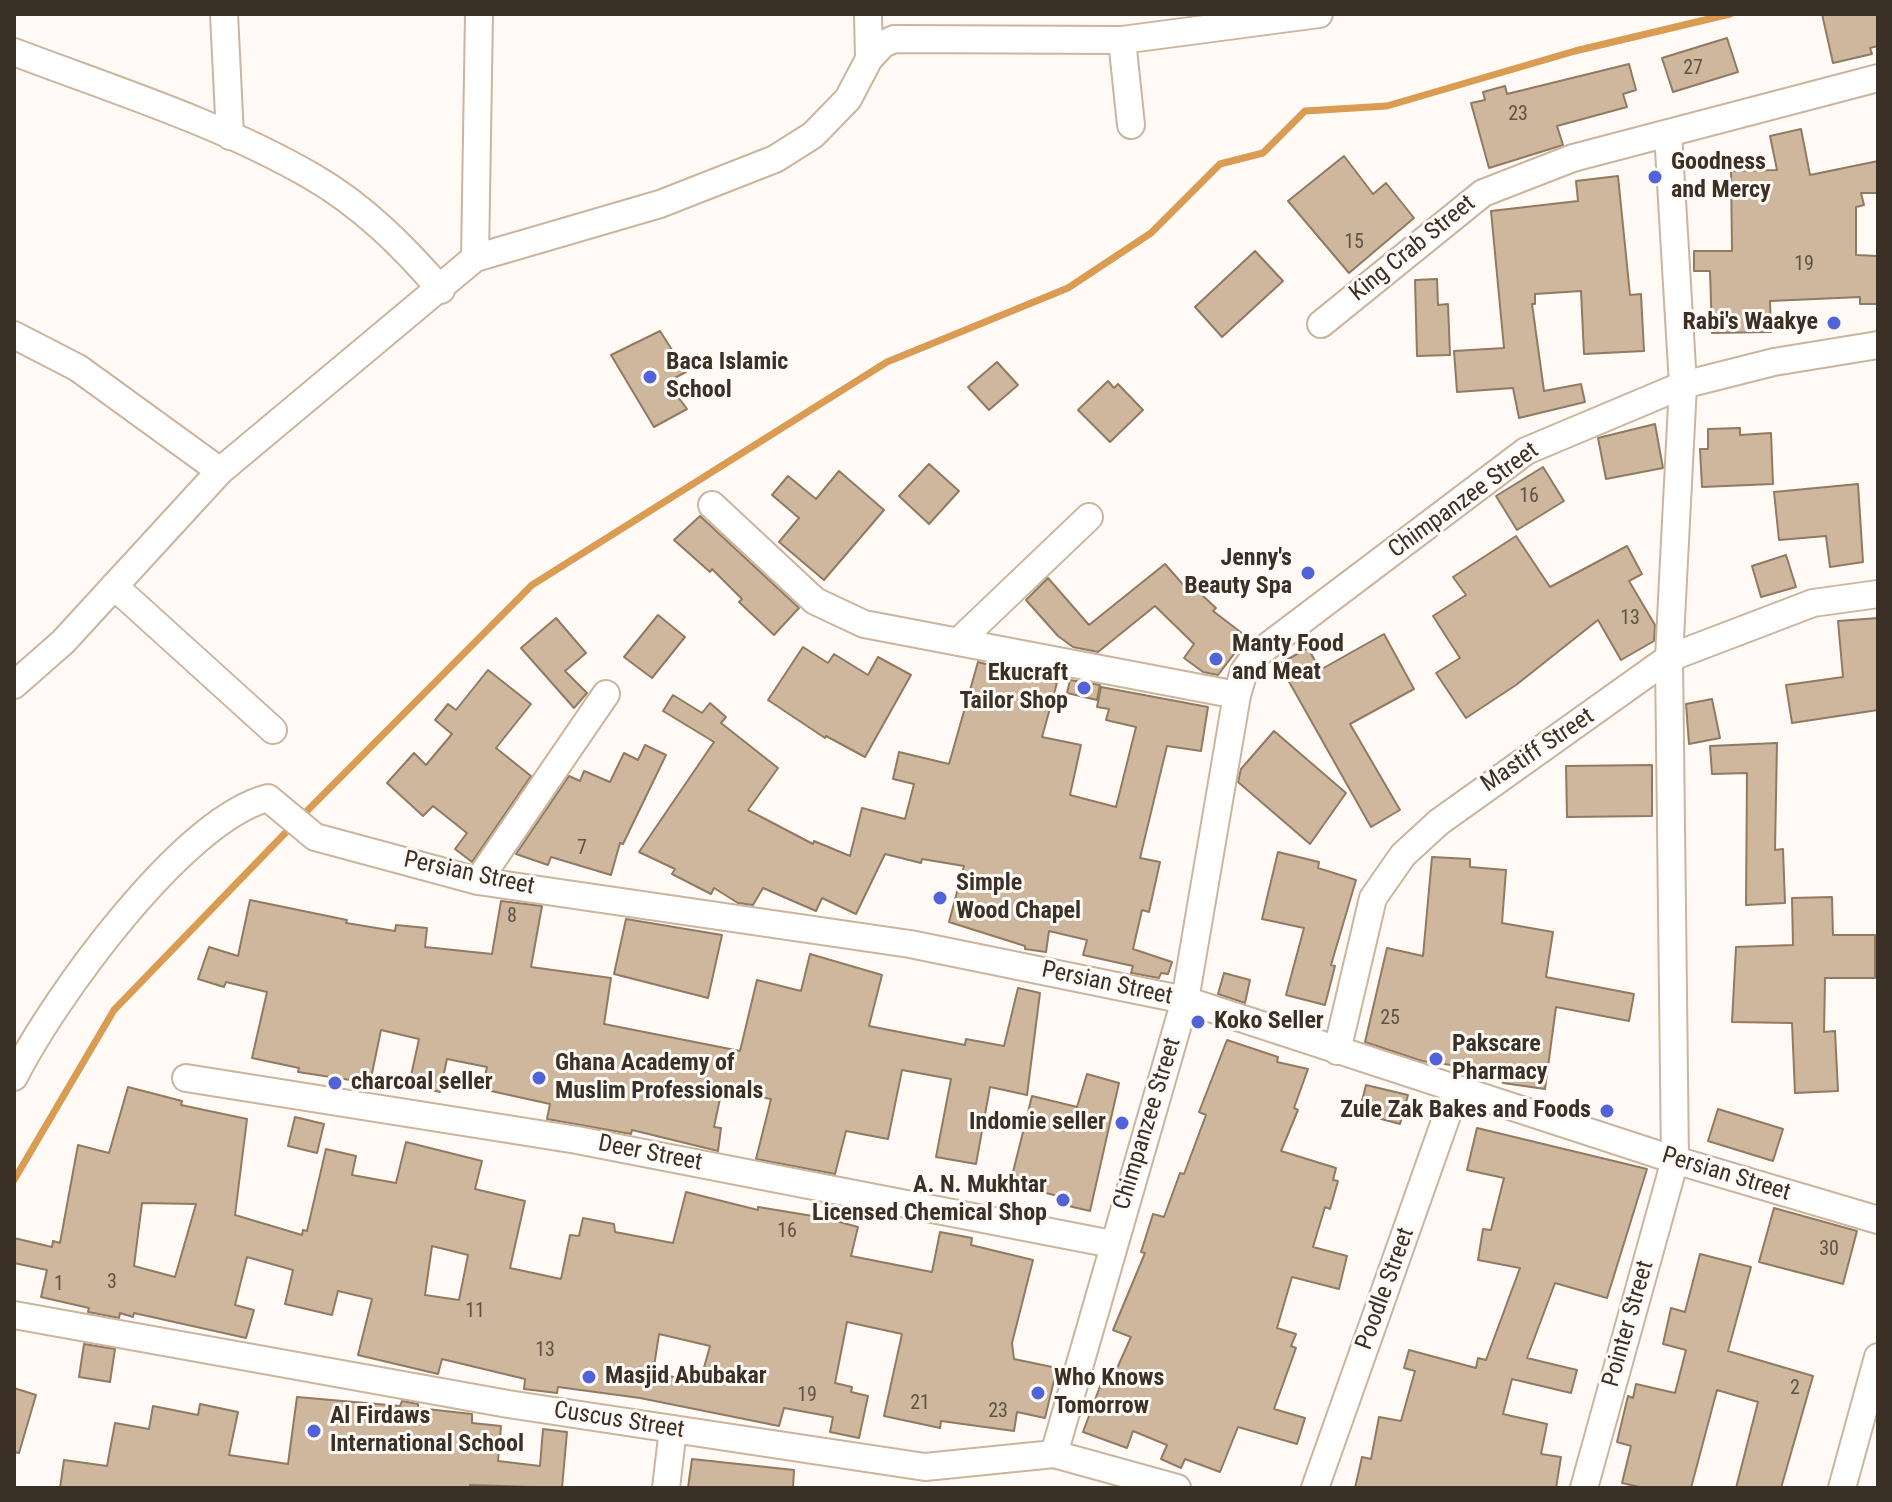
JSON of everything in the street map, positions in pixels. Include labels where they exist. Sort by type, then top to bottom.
[{"type":"street","points":[[224,14],[230,136]]},
{"type":"street","points":[[475,258],[479,14]]},
{"type":"street","points":[[868,14],[869,59]]},
{"type":"street","points":[[14,685],[63,642],[220,471],[441,290],[475,258],[660,204],[734,178],[775,159],[813,135],[848,99],[869,59],[883,44],[894,39],[1122,40],[1319,14]]},
{"type":"street","points":[[1122,40],[1131,125]]},
{"type":"street","points":[[14,52],[230,136],[314,177],[369,217],[407,250],[441,290]]},
{"type":"street","name":"King Crab Street","points":[[1321,324],[1483,193],[1573,158],[1878,78]]},
{"type":"street","name":"Pointer Street","points":[[1584,1488],[1675,1160],[1669,658],[1683,385],[1668,133]]},
{"type":"street","points":[[14,335],[78,368],[220,471]]},
{"type":"street","name":"Chimpanzee Street","points":[[1054,1454],[1112,1244],[1185,1000],[1237,695],[1244,671],[1256,655],[1526,451],[1683,385],[1774,362],[1878,345]]},
{"type":"street","points":[[712,505],[815,601],[864,624],[1237,695]]},
{"type":"street","points":[[958,642],[1089,517]]},
{"type":"street","points":[[114,586],[273,730]]},
{"type":"street","name":"Mastiff Street","points":[[1337,1051],[1373,898],[1403,855],[1483,788],[1545,750],[1669,658],[1813,603],[1878,594]]},
{"type":"street","points":[[478,881],[606,694]]},
{"type":"street","name":"Persian Street","points":[[15,1073],[51,1011],[90,956],[195,840],[252,802],[268,798],[279,804],[312,835],[478,881],[910,944],[1185,1000],[1675,1160],[1878,1220]]},
{"type":"street","name":"Deer Street","points":[[186,1078],[577,1140],[1112,1244]]},
{"type":"street","name":"Poodle Street","points":[[1315,1488],[1456,1090]]},
{"type":"street","name":"Cuscus Street","points":[[14,1315],[508,1404],[673,1429],[924,1477],[1054,1454],[1177,1488]]},
{"type":"street","points":[[1842,1488],[1878,1357]]},
{"type":"street","points":[[666,1488],[673,1429]]},
{"type":"building","points":[[1822,14],[1878,14],[1878,46],[1870,48],[1872,54],[1833,63]]},
{"type":"building","points":[[1727,38],[1738,72],[1673,92],[1662,58]]},
{"type":"building","points":[[1629,64],[1636,90],[1623,94],[1627,107],[1557,126],[1563,145],[1489,168],[1471,103],[1485,100],[1483,92],[1505,86],[1507,94]]},
{"type":"building","points":[[1801,129],[1810,175],[1878,161],[1878,193],[1861,193],[1864,205],[1856,207],[1856,255],[1878,256],[1878,304],[1860,304],[1860,297],[1770,301],[1771,332],[1712,333],[1710,271],[1694,271],[1694,251],[1732,251],[1731,171],[1777,170],[1770,136]]},
{"type":"building","points":[[1344,156],[1373,194],[1386,183],[1414,218],[1349,273],[1288,201]]},
{"type":"building","points":[[1618,176],[1630,295],[1641,294],[1644,351],[1584,354],[1581,291],[1535,294],[1535,304],[1532,304],[1544,391],[1581,384],[1585,402],[1519,418],[1513,388],[1457,392],[1454,351],[1504,348],[1491,211],[1578,201],[1576,181]]},
{"type":"building","points":[[1255,251],[1283,281],[1222,337],[1195,307]]},
{"type":"building","points":[[1437,279],[1438,305],[1448,304],[1450,355],[1417,356],[1415,280]]},
{"type":"building","name":"Baca Islamic School","points":[[660,331],[686,372],[667,382],[687,409],[654,427],[611,355]]},
{"type":"building","points":[[997,362],[1018,385],[989,410],[968,387]]},
{"type":"building","points":[[1108,381],[1114,388],[1118,384],[1143,410],[1110,442],[1078,410]]},
{"type":"building","points":[[1655,424],[1663,468],[1606,479],[1598,438]]},
{"type":"building","points":[[1740,428],[1740,435],[1771,433],[1773,484],[1702,487],[1700,449],[1708,449],[1708,429]]},
{"type":"building","points":[[929,464],[959,491],[929,524],[899,496]]},
{"type":"building","points":[[1543,467],[1564,501],[1517,530],[1496,496]]},
{"type":"building","points":[[839,471],[884,510],[824,580],[779,542],[799,518],[772,495],[788,476],[816,499]]},
{"type":"building","points":[[1858,484],[1863,562],[1830,567],[1826,536],[1779,540],[1774,492]]},
{"type":"building","points":[[700,516],[799,608],[774,635],[739,602],[742,599],[712,569],[710,572],[674,540]]},
{"type":"building","points":[[1516,536],[1550,587],[1627,546],[1642,574],[1629,581],[1655,625],[1654,641],[1621,660],[1598,620],[1516,685],[1466,718],[1436,673],[1460,658],[1433,616],[1466,595],[1453,577]]},
{"type":"building","points":[[1786,555],[1796,587],[1761,597],[1752,566]]},
{"type":"building","points":[[1165,564],[1186,588],[1190,584],[1216,608],[1213,611],[1247,637],[1218,675],[1203,672],[1184,658],[1194,644],[1155,606],[1098,652],[1073,647],[1058,636],[1026,600],[1048,578],[1089,625]]},
{"type":"building","points":[[658,615],[685,637],[652,678],[624,657]]},
{"type":"building","points":[[556,618],[586,653],[565,671],[587,693],[574,708],[521,648]]},
{"type":"building","points":[[1878,618],[1878,710],[1792,723],[1786,685],[1843,677],[1838,621]]},
{"type":"building","points":[[1384,634],[1414,689],[1350,724],[1400,810],[1371,827],[1279,664],[1308,648],[1320,670]]},
{"type":"building","points":[[803,647],[828,663],[834,654],[868,675],[878,657],[911,675],[865,757],[825,738],[768,700]]},
{"type":"building","points":[[978,662],[1057,683],[1042,737],[1081,745],[1070,795],[1116,807],[1136,727],[1106,720],[1109,709],[1097,707],[1101,687],[1208,707],[1201,751],[1167,746],[1140,858],[1160,862],[1149,912],[1142,910],[1133,949],[1172,962],[1168,974],[1161,973],[1159,978],[1131,973],[1133,966],[1083,955],[1087,940],[1049,931],[1046,952],[1025,949],[1025,946],[949,922],[964,866],[922,859],[921,863],[885,854],[856,914],[822,898],[816,911],[763,888],[753,905],[738,903],[714,888],[711,894],[672,874],[675,869],[639,852],[714,742],[663,711],[673,695],[702,713],[710,703],[726,717],[721,723],[778,768],[748,810],[813,844],[814,841],[850,856],[862,808],[905,819],[914,784],[893,779],[899,752],[949,764]]},
{"type":"building","points":[[488,670],[531,704],[496,748],[531,776],[472,862],[455,849],[467,833],[433,806],[423,816],[387,783],[414,753],[426,765],[452,734],[435,720],[448,704],[456,710]]},
{"type":"building","name":"Ekucraft Tailor Shop","points":[[1070,680],[1100,685],[1097,700],[1067,693]]},
{"type":"building","points":[[1712,699],[1720,738],[1689,744],[1686,704]]},
{"type":"building","points":[[1274,731],[1346,793],[1310,844],[1238,782],[1241,769]]},
{"type":"building","points":[[1777,743],[1775,850],[1783,849],[1785,903],[1746,905],[1747,773],[1712,774],[1710,746]]},
{"type":"building","points":[[645,745],[666,755],[623,844],[620,843],[611,875],[551,857],[548,865],[516,854],[569,776],[580,781],[584,771],[610,782],[624,753],[638,760]]},
{"type":"building","points":[[1652,765],[1652,816],[1567,817],[1566,766]]},
{"type":"building","points":[[1278,852],[1319,862],[1318,868],[1356,880],[1331,965],[1335,966],[1325,1005],[1286,995],[1304,928],[1262,919]]},
{"type":"building","points":[[1432,857],[1470,859],[1470,867],[1506,870],[1502,923],[1553,932],[1546,977],[1634,994],[1629,1021],[1556,1007],[1545,1089],[1503,1083],[1504,1075],[1466,1073],[1466,1067],[1422,1061],[1365,1042],[1387,948],[1423,956]]},
{"type":"building","points":[[1832,897],[1833,935],[1875,935],[1875,978],[1825,978],[1824,1032],[1835,1031],[1838,1091],[1795,1093],[1792,1023],[1732,1022],[1736,947],[1793,945],[1792,898]]},
{"type":"building","points":[[250,900],[347,920],[346,923],[395,931],[396,925],[427,928],[425,947],[492,954],[501,901],[542,906],[531,967],[611,978],[604,1024],[740,1051],[757,980],[801,991],[810,954],[882,975],[869,1026],[965,1045],[966,1039],[1004,1046],[1018,988],[1040,993],[1027,1095],[990,1087],[976,1164],[936,1157],[951,1079],[902,1070],[888,1139],[846,1131],[835,1174],[756,1159],[771,1099],[722,1089],[714,1127],[721,1128],[718,1151],[632,1130],[631,1134],[547,1119],[550,1104],[482,1089],[487,1067],[447,1059],[440,1092],[409,1085],[419,1039],[381,1030],[370,1083],[298,1072],[299,1068],[252,1058],[267,992],[226,982],[224,987],[198,979],[209,947],[238,956]]},
{"type":"building","points":[[626,919],[722,935],[708,998],[614,974]]},
{"type":"building","points":[[1224,973],[1250,980],[1245,1003],[1218,994]]},
{"type":"building","points":[[1227,1040],[1278,1057],[1277,1062],[1308,1069],[1294,1108],[1298,1110],[1281,1151],[1336,1168],[1333,1180],[1338,1181],[1330,1209],[1325,1207],[1313,1247],[1347,1256],[1339,1289],[1292,1277],[1277,1328],[1296,1334],[1291,1346],[1296,1348],[1274,1409],[1305,1418],[1297,1444],[1238,1427],[1220,1472],[1185,1459],[1181,1468],[1161,1459],[1167,1445],[1133,1431],[1127,1448],[1083,1432],[1102,1381],[1110,1384],[1131,1337],[1113,1330],[1145,1253],[1141,1252],[1153,1214],[1164,1217],[1180,1173],[1184,1174],[1206,1115],[1199,1112]]},
{"type":"building","points":[[1087,1074],[1119,1083],[1090,1211],[1056,1203],[1058,1196],[1010,1184],[1032,1096],[1077,1107]]},
{"type":"building","points":[[1366,1085],[1408,1095],[1400,1124],[1359,1113]]},
{"type":"building","points":[[128,1087],[182,1101],[181,1105],[247,1119],[235,1215],[302,1235],[303,1230],[307,1231],[326,1149],[356,1156],[352,1175],[396,1183],[406,1142],[482,1161],[475,1189],[525,1201],[510,1268],[561,1279],[570,1235],[579,1236],[583,1218],[614,1224],[615,1232],[673,1243],[686,1192],[758,1210],[758,1207],[825,1218],[858,1227],[851,1256],[932,1272],[940,1232],[972,1238],[971,1245],[1033,1260],[1012,1343],[1014,1359],[1057,1368],[1045,1418],[1017,1412],[1014,1431],[941,1421],[940,1428],[884,1416],[902,1334],[847,1322],[835,1383],[852,1387],[851,1392],[868,1396],[859,1438],[830,1432],[833,1417],[784,1408],[779,1426],[640,1398],[558,1387],[557,1393],[524,1389],[525,1379],[442,1359],[438,1374],[358,1355],[372,1299],[338,1291],[332,1315],[285,1304],[293,1270],[247,1257],[235,1305],[254,1310],[246,1338],[134,1313],[133,1317],[120,1313],[119,1318],[88,1312],[89,1308],[41,1297],[47,1270],[14,1263],[14,1238],[52,1247],[53,1241],[60,1243],[78,1145],[109,1153]],"holes":[[[142,1203],[196,1204],[175,1277],[134,1266]],[[432,1246],[468,1255],[459,1300],[425,1295]],[[659,1334],[710,1346],[700,1382],[653,1373]]]},
{"type":"building","points":[[1718,1109],[1783,1129],[1773,1161],[1708,1141]]},
{"type":"building","points":[[295,1117],[324,1124],[317,1153],[288,1146]]},
{"type":"building","points":[[1477,1128],[1647,1169],[1607,1298],[1555,1283],[1527,1358],[1577,1370],[1571,1393],[1512,1379],[1503,1414],[1547,1424],[1541,1454],[1561,1457],[1556,1488],[1355,1488],[1362,1457],[1371,1459],[1379,1417],[1401,1421],[1415,1371],[1404,1368],[1409,1350],[1476,1368],[1478,1358],[1486,1360],[1520,1268],[1478,1260],[1483,1229],[1491,1230],[1504,1178],[1467,1170]]},
{"type":"building","points":[[1774,1208],[1857,1231],[1843,1284],[1759,1262]]},
{"type":"building","points":[[1700,1254],[1751,1267],[1728,1351],[1813,1376],[1781,1488],[1736,1488],[1758,1402],[1717,1390],[1691,1488],[1644,1488],[1622,1483],[1631,1446],[1617,1442],[1628,1396],[1633,1398],[1636,1384],[1675,1393],[1686,1350],[1663,1344],[1671,1308],[1685,1312]]},
{"type":"building","points":[[84,1344],[115,1349],[110,1382],[79,1377]]},
{"type":"building","points":[[14,1388],[36,1395],[19,1453],[14,1452]]},
{"type":"building","points":[[297,1397],[400,1406],[402,1401],[418,1404],[418,1408],[472,1414],[472,1423],[501,1426],[498,1461],[540,1466],[543,1429],[567,1432],[562,1488],[470,1485],[470,1488],[60,1488],[64,1460],[107,1466],[115,1423],[149,1429],[153,1406],[198,1415],[200,1404],[238,1412],[229,1455],[288,1464]]},
{"type":"building","points":[[692,1459],[794,1470],[793,1488],[688,1488]]},
{"type":"waterway","points":[[300,818],[532,585],[887,362],[1068,288],[1151,233],[1220,164],[1263,153],[1305,111],[1387,106],[1575,51],[1730,14]]},
{"type":"waterway","points":[[14,1180],[114,1010],[292,826]]},
{"type":"place","name":"Goodness and Mercy","points":[[1655,177]]},
{"type":"place","name":"Rabi's Waakye","points":[[1834,323]]},
{"type":"place","name":"Baca Islamic School","points":[[650,377]]},
{"type":"place","name":"Jenny's Beauty Spa","points":[[1308,573]]},
{"type":"place","name":"Manty Food and Meat","points":[[1216,659]]},
{"type":"place","name":"Ekucraft Tailor Shop","points":[[1084,688]]},
{"type":"place","name":"Simple Wood Chapel","points":[[940,898]]},
{"type":"place","name":"Koko Seller","points":[[1198,1022]]},
{"type":"place","name":"Pakscare Pharmacy","points":[[1436,1059]]},
{"type":"place","name":"Ghana Academy of Muslim Professionals","points":[[539,1078]]},
{"type":"place","name":"charcoal seller","points":[[335,1083]]},
{"type":"place","name":"Zule Zak Bakes and Foods","points":[[1607,1111]]},
{"type":"place","name":"Indomie seller","points":[[1122,1123]]},
{"type":"place","name":"A. N. Mukhtar Licensed Chemical Shop","points":[[1063,1200]]},
{"type":"place","name":"Masjid Abubakar","points":[[589,1377]]},
{"type":"place","name":"Who Knows Tomorrow","points":[[1038,1393]]},
{"type":"place","name":"Al Firdaws International School","points":[[314,1431]]}]
